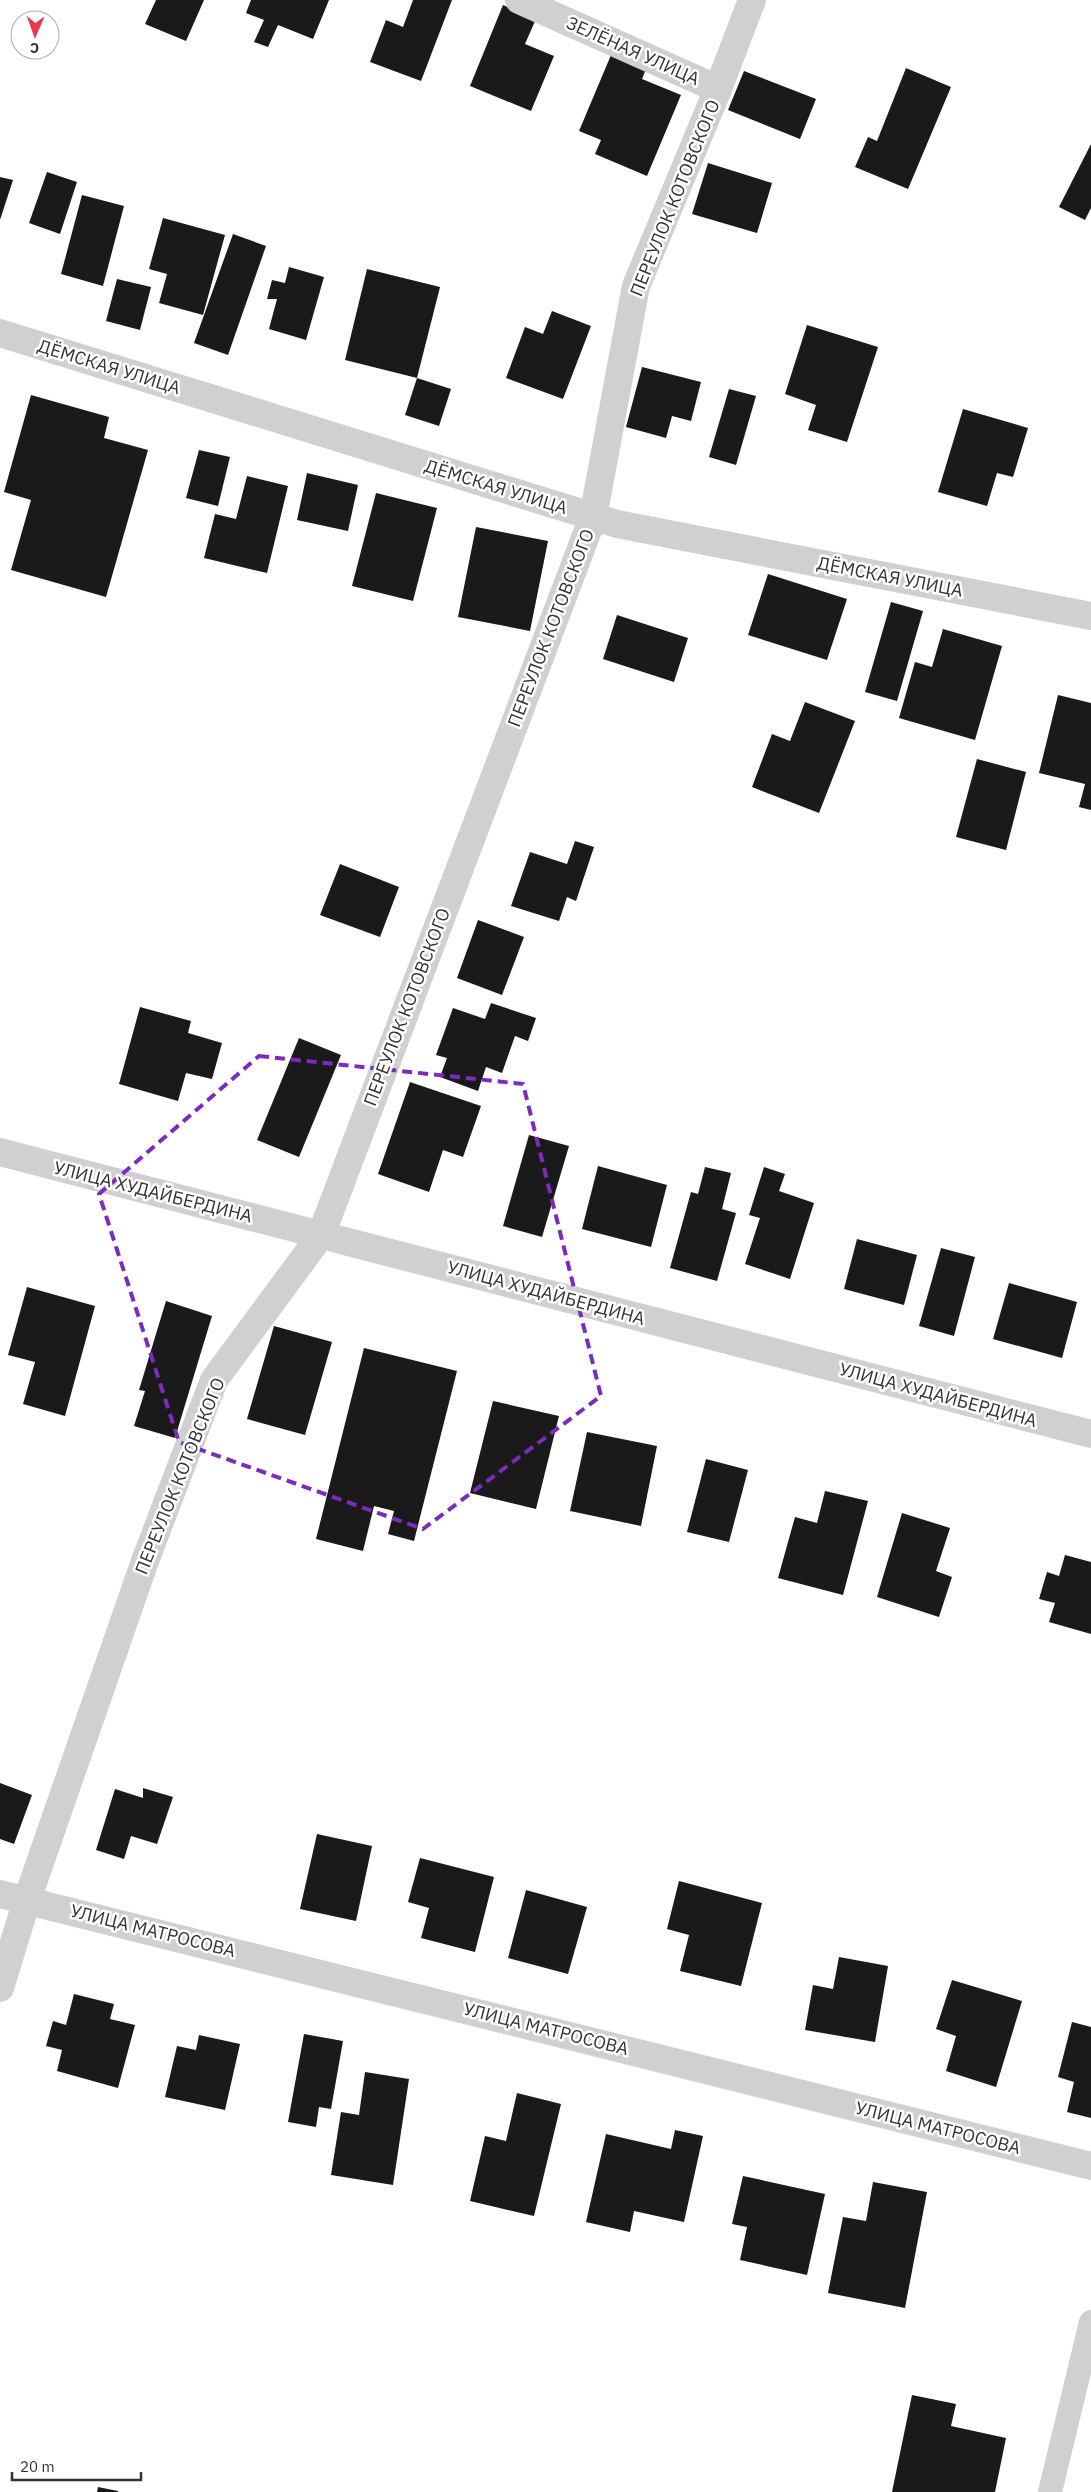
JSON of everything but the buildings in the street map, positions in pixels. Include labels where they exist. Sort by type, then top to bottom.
[{"type":"street","name":"ЗЕЛЁНАЯ УЛИЦА","points":[[519,0],[718,89]]},
{"type":"street","name":"ПЕРЕУЛОК КОТОВСКОГО","points":[[0,1988],[27,1900],[145,1561],[214,1380],[321,1234],[593,517],[636,286],[718,89],[752,0]]},
{"type":"street","name":"ДЁМСКАЯ УЛИЦА","points":[[0,333],[617,524],[1091,616]]},
{"type":"street","name":"УЛИЦА ХУДАЙБЕРДИНА","points":[[0,1152],[1091,1434]]},
{"type":"street","name":"УЛИЦА МАТРОСОВА","points":[[0,1894],[1091,2166]]},
{"type":"lane","points":[[1050,2492],[1091,2322]]},
{"type":"highlighted area","points":[[259,1056],[523,1084],[601,1396],[423,1529],[179,1442],[99,1194]]}]
